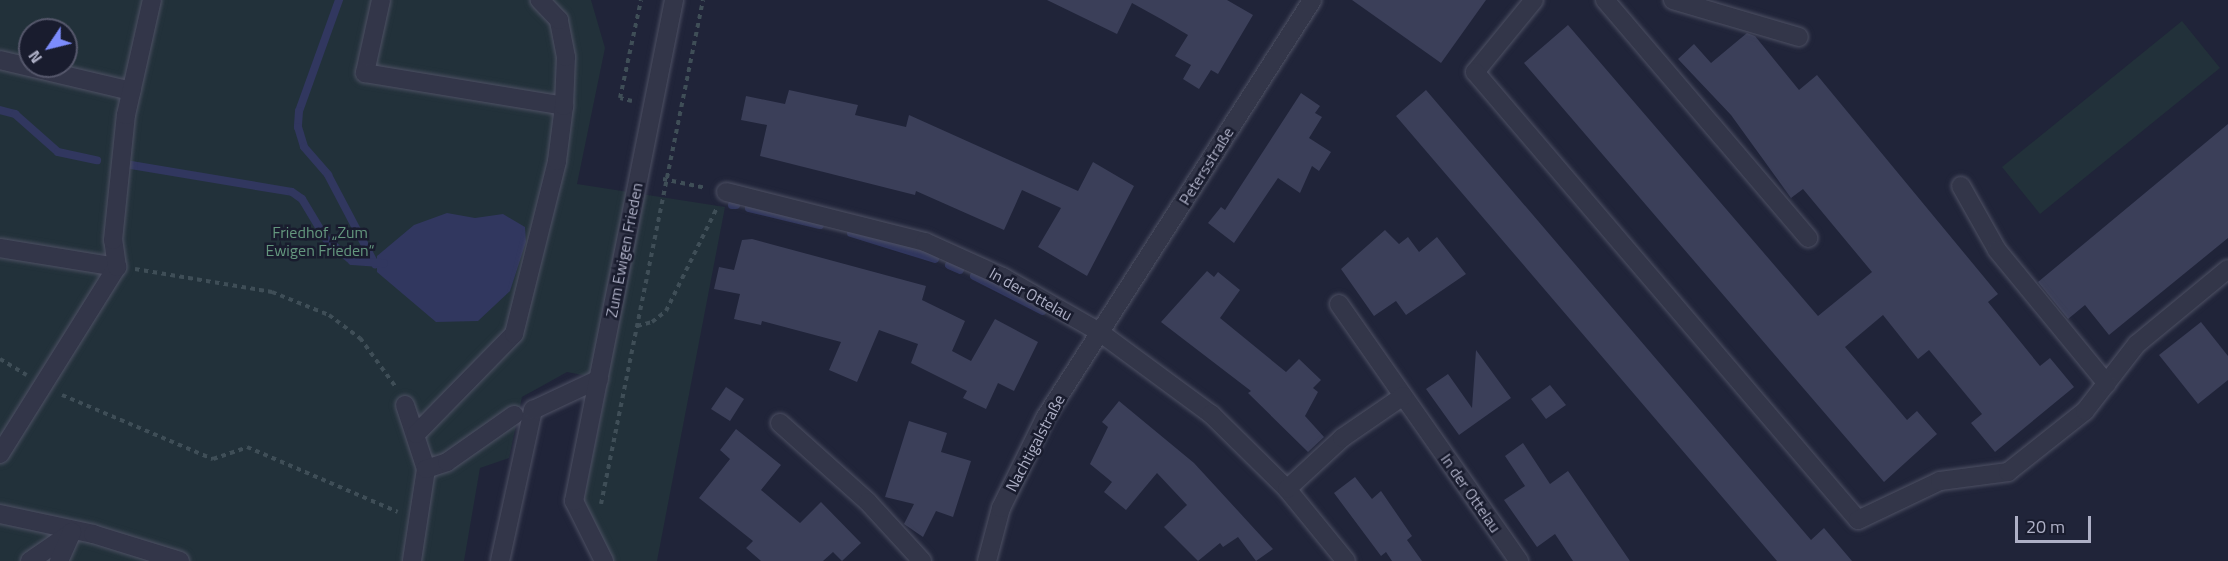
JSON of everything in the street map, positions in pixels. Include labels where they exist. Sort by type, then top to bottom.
[{"type":"street","points":[[0,454],[46,386],[117,267],[113,240],[131,91],[152,0]]},
{"type":"street","points":[[381,0],[365,73],[564,106]]},
{"type":"street","points":[[416,434],[514,334],[556,161],[564,106],[566,57],[559,20],[540,0]]},
{"type":"street","name":"Zum Ewigen Frieden","points":[[593,540],[574,501],[674,0]]},
{"type":"street","points":[[1534,0],[1475,72],[1858,520],[1940,481],[2008,472],[2085,411],[2137,344],[2228,269]]},
{"type":"street","points":[[1605,0],[1808,238]]},
{"type":"street","points":[[1673,0],[1799,37]]},
{"type":"street","points":[[1717,13],[1732,0]]},
{"type":"street","name":"Petersstraße","points":[[1101,333],[1307,2]]},
{"type":"street","points":[[0,60],[131,91]]},
{"type":"street","points":[[1961,186],[1997,250],[2107,384]]},
{"type":"street","name":"In der Ottelau","points":[[726,192],[925,242],[1003,277],[1101,333],[1212,414],[1287,489],[1346,561]]},
{"type":"street","points":[[0,248],[117,267]]},
{"type":"street","name":"In der Ottelau","points":[[1339,304],[1519,561]]},
{"type":"street","name":"Nachtigalstraße","points":[[987,561],[1001,508],[1020,468],[1101,333]]},
{"type":"street","points":[[500,561],[533,410],[598,379]]},
{"type":"street","points":[[1287,489],[1342,438],[1403,396]]},
{"type":"street","points":[[405,405],[426,469],[421,522],[412,561]]},
{"type":"street","points":[[426,469],[447,462],[514,415]]},
{"type":"street","points":[[780,423],[854,488],[922,561]]},
{"type":"street","points":[[0,514],[180,561]]},
{"type":"street","points":[[30,561],[72,532]]},
{"type":"street","points":[[60,561],[72,532]]},
{"type":"street","points":[[593,540],[604,561]]},
{"type":"path","points":[[641,0],[620,98],[653,107]]},
{"type":"path","points":[[593,540],[637,326],[664,179],[703,0]]},
{"type":"path","points":[[610,321],[637,326],[652,322],[666,311],[726,192],[664,179]]},
{"type":"path","points":[[117,267],[272,292],[329,315],[360,338],[405,405]]},
{"type":"path","points":[[46,386],[185,450],[213,459],[247,447],[421,522]]},
{"type":"green space","name":"Friedhof „Zum Ewigen Frieden“","points":[[0,0],[591,0],[605,48],[577,184],[725,207],[657,561],[611,561],[583,504],[608,380],[567,372],[522,397],[509,458],[480,468],[464,561],[0,561]]},
{"type":"green space","points":[[2182,21],[2220,68],[2040,214],[2002,167]]},
{"type":"water","points":[[447,213],[475,218],[503,214],[525,227],[526,242],[510,291],[478,321],[436,322],[377,272],[377,256],[414,225]]},
{"type":"building","points":[[1047,0],[1227,0],[1253,15],[1218,74],[1211,70],[1199,89],[1183,79],[1191,65],[1175,56],[1188,35],[1161,19],[1132,3],[1117,34]]},
{"type":"building","points":[[1352,0],[1486,0],[1441,63]]},
{"type":"building","points":[[1568,25],[1818,316],[1872,272],[1803,189],[1791,198],[1731,115],[1678,59],[1694,44],[1711,63],[1747,33],[1755,36],[1799,90],[1817,75],[1998,294],[1988,302],[2040,366],[2050,358],[2074,387],[1995,452],[1971,423],[1982,414],[1929,350],[1918,359],[1883,315],[1845,347],[1907,420],[1917,411],[1937,434],[1884,482],[1524,63]]},
{"type":"building","points":[[789,90],[858,105],[855,115],[906,127],[909,115],[1078,191],[1093,162],[1134,186],[1087,276],[1038,247],[1061,208],[1022,190],[1004,230],[916,191],[915,195],[760,156],[767,125],[741,120],[746,96],[785,104]]},
{"type":"building","points":[[1426,90],[1811,540],[1824,528],[1852,561],[1777,561],[1396,116]]},
{"type":"building","points":[[1301,93],[1320,106],[1315,113],[1322,117],[1309,138],[1331,152],[1319,171],[1312,166],[1300,193],[1278,178],[1234,243],[1208,223],[1221,207],[1225,210]]},
{"type":"building","points":[[2228,124],[2228,238],[2109,335],[2085,305],[2068,319],[2038,282]]},
{"type":"building","points":[[1385,230],[1399,244],[1408,237],[1419,252],[1437,237],[1466,274],[1406,315],[1396,301],[1374,316],[1341,269]]},
{"type":"building","points":[[752,239],[926,286],[922,300],[965,321],[952,351],[971,361],[995,319],[1038,342],[1014,391],[998,383],[986,409],[963,398],[967,391],[911,363],[918,344],[879,330],[857,382],[829,370],[841,342],[762,321],[761,325],[734,319],[740,294],[714,289],[719,267],[734,270],[742,240]]},
{"type":"building","points":[[1207,271],[1214,277],[1218,272],[1240,290],[1220,318],[1286,372],[1299,359],[1321,380],[1313,388],[1318,392],[1305,416],[1324,437],[1308,452],[1248,393],[1251,391],[1161,322]]},
{"type":"building","points":[[2201,322],[2228,356],[2228,380],[2198,404],[2159,355]]},
{"type":"building","points":[[1476,350],[1511,398],[1459,435],[1426,389],[1448,374],[1472,408]]},
{"type":"building","points":[[1550,385],[1566,405],[1546,419],[1531,399]]},
{"type":"building","points":[[726,387],[744,399],[730,421],[711,409]]},
{"type":"building","points":[[1119,401],[1194,463],[1273,549],[1256,561],[1238,537],[1223,547],[1220,543],[1198,561],[1164,527],[1187,505],[1157,473],[1126,510],[1104,492],[1112,482],[1090,464],[1108,427],[1102,422]]},
{"type":"building","points":[[909,421],[947,433],[941,452],[971,461],[953,517],[936,511],[923,537],[904,524],[914,504],[885,497]]},
{"type":"building","points":[[736,429],[781,465],[761,490],[800,523],[821,502],[861,543],[842,561],[833,552],[823,561],[761,561],[746,548],[753,541],[699,498],[730,459],[720,450]]},
{"type":"building","points":[[1523,443],[1550,484],[1568,471],[1630,561],[1573,561],[1555,534],[1537,547],[1504,500],[1525,486],[1505,456]]},
{"type":"building","points":[[1355,477],[1372,499],[1381,491],[1412,536],[1407,540],[1422,561],[1392,561],[1386,552],[1381,556],[1334,493]]},
{"type":"waterway","points":[[339,0],[299,111],[298,127],[304,147],[328,175],[375,264]]},
{"type":"waterway","points":[[0,110],[15,114],[58,152],[97,160]]},
{"type":"waterway","points":[[131,165],[292,192],[302,199],[326,239],[352,261],[384,263]]},
{"type":"waterway","points":[[749,208],[820,225]]},
{"type":"waterway","points":[[851,233],[935,259]]},
{"type":"waterway","points":[[949,265],[960,270]]},
{"type":"waterway","points":[[974,276],[1043,311]]}]
